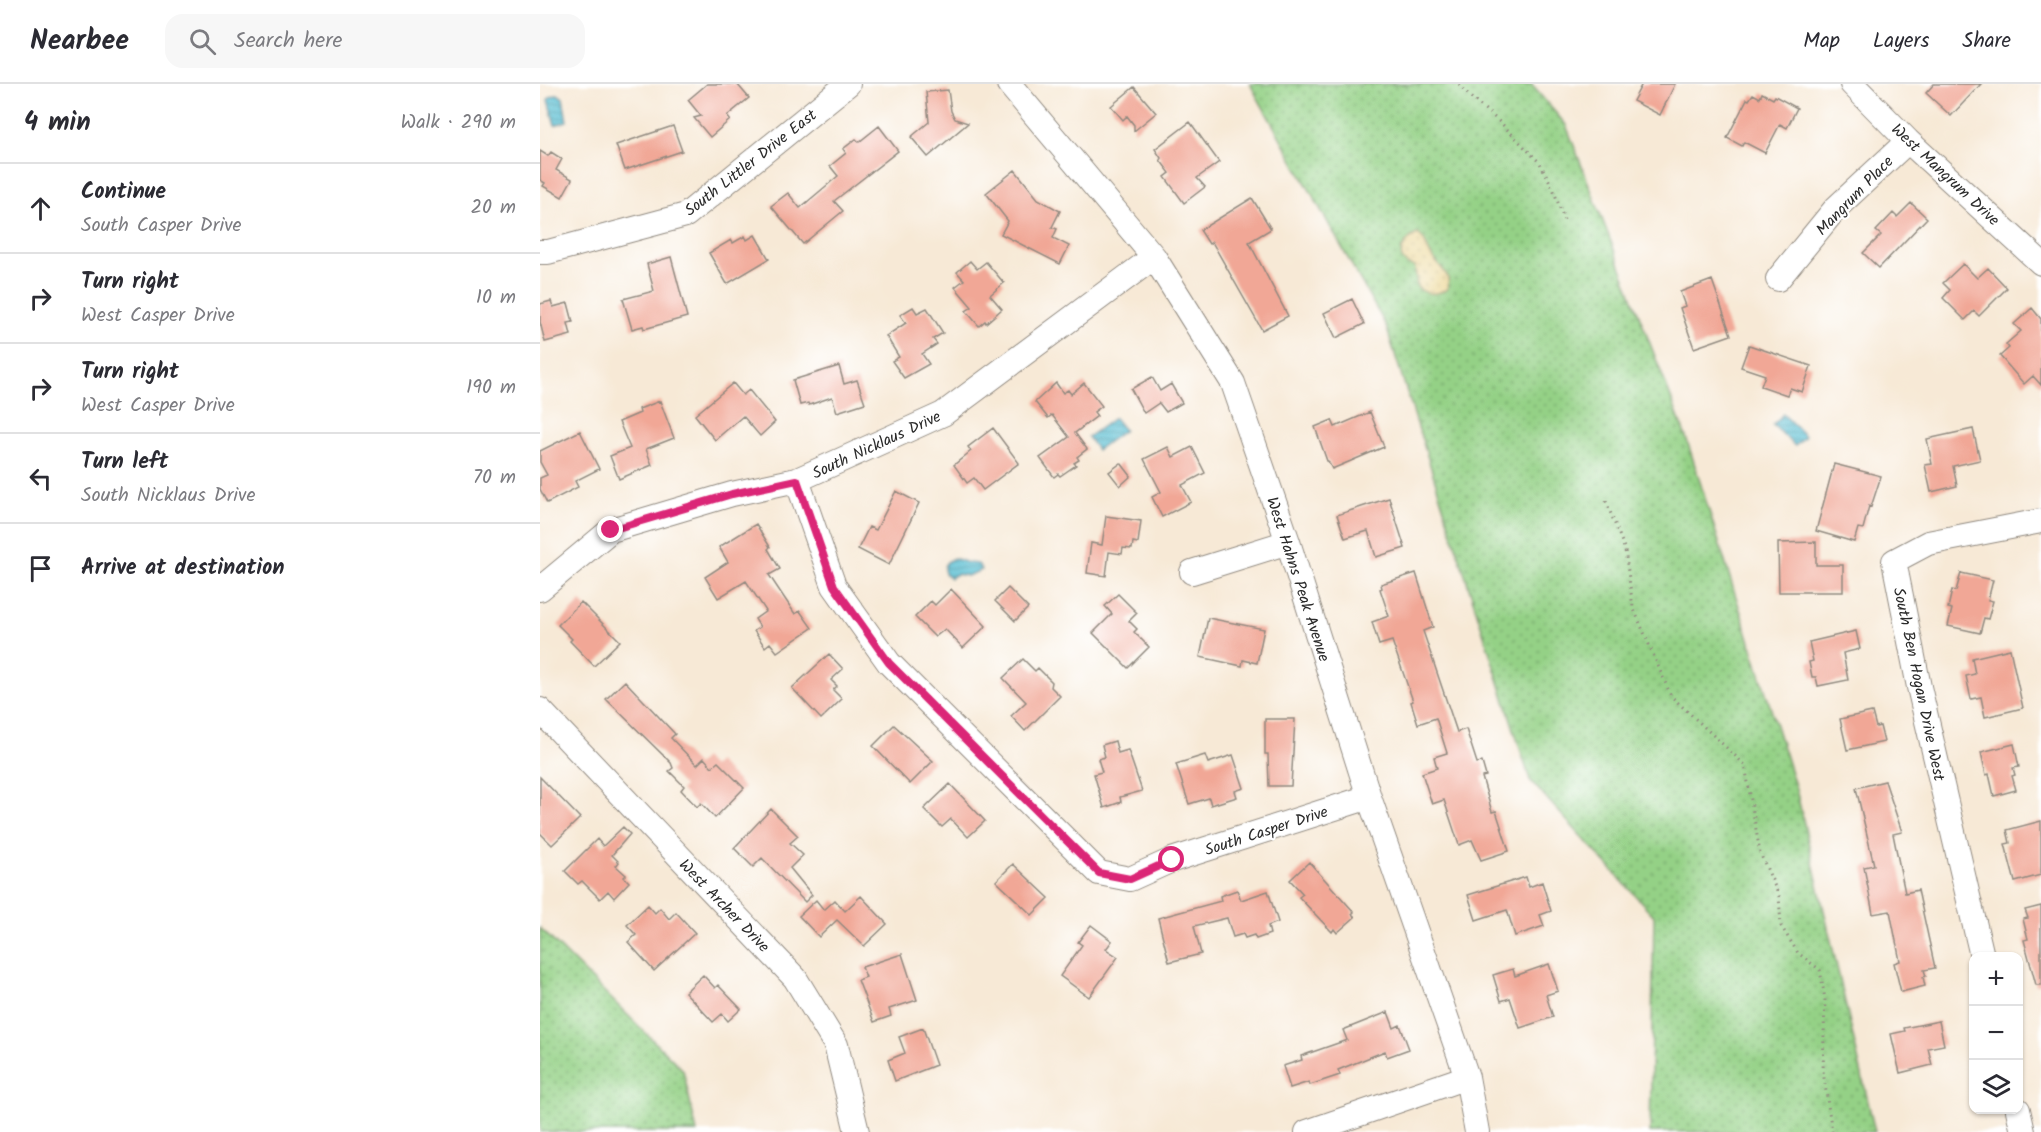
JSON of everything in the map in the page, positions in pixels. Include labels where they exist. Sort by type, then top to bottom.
[{"type":"street","name":"South Littler Drive East","points":[[540,252],[548,252],[686,215],[848,84]]},
{"type":"street","name":"West Hahns Peak Avenue","points":[[1009,84],[1154,257],[1233,383],[1288,542],[1369,797],[1467,1077],[1477,1132]]},
{"type":"street","name":"West Mangrum Drive","points":[[1852,84],[1908,141],[2041,263]]},
{"type":"street","name":"Mangrum Place","points":[[1778,279],[1836,208],[1908,141]]},
{"type":"street","name":"South Nicklaus Drive","points":[[540,589],[611,530],[732,494],[797,480],[943,414],[1154,257]]},
{"type":"street","name":"South Casper Drive","points":[[797,480],[834,586],[889,663],[1099,873],[1130,879],[1172,860],[1369,797]]},
{"type":"street","name":"South Ben Hogan Drive West","points":[[1981,952],[1919,687],[1894,561],[1929,543],[2041,521]]},
{"type":"street","points":[[1192,572],[1288,542]]},
{"type":"street","name":"West Archer Drive","points":[[540,710],[795,978],[836,1045],[857,1132]]},
{"type":"street","points":[[1307,1132],[1467,1077]]},
{"type":"street","points":[[2019,1114],[2023,1132]]},
{"type":"path","points":[[1459,84],[1540,163],[1553,188],[1564,220]]},
{"type":"path","points":[[1606,501],[1625,550],[1633,607],[1671,696],[1746,765],[1760,853],[1779,896],[1781,926],[1798,953],[1820,970],[1825,999],[1823,1071],[1832,1132]]},
{"type":"green space","points":[[1250,84],[1531,84],[1566,125],[1686,437],[1796,789],[1875,1132],[1650,1132],[1654,916],[1530,780],[1386,326]]},
{"type":"green space","points":[[540,928],[683,1070],[697,1132],[540,1132]]},
{"type":"sand","points":[[1418,234],[1447,277],[1446,290],[1431,293],[1424,292],[1417,287],[1415,267],[1407,264],[1401,255],[1410,238]]},
{"type":"water","points":[[558,94],[563,98],[567,121],[555,125],[548,100]]},
{"type":"water","points":[[1783,414],[1805,436],[1795,446],[1773,425]]},
{"type":"water","points":[[1114,418],[1124,430],[1097,450],[1088,437]]},
{"type":"water","points":[[954,558],[978,564],[982,570],[967,576],[957,574],[950,578],[944,567]]},
{"type":"building","points":[[707,84],[737,84],[749,98],[727,116],[730,120],[710,137],[694,118],[701,116],[688,100]]},
{"type":"building","points":[[1642,84],[1675,84],[1660,115],[1633,101]]},
{"type":"building","points":[[1934,84],[1981,84],[1951,116],[1926,93]]},
{"type":"building","points":[[1134,87],[1156,113],[1134,131],[1134,125],[1127,116],[1123,120],[1111,106]]},
{"type":"building","points":[[948,90],[951,111],[955,119],[968,123],[928,157],[911,137],[929,122],[926,92]]},
{"type":"building","points":[[1762,93],[1773,99],[1775,96],[1797,108],[1787,128],[1780,124],[1765,153],[1744,142],[1742,146],[1727,138],[1747,99],[1749,100],[1753,94],[1760,98]]},
{"type":"building","points":[[1190,122],[1219,162],[1197,178],[1205,187],[1184,203],[1165,177],[1170,173],[1155,149]]},
{"type":"building","points":[[673,126],[682,151],[625,170],[616,145]]},
{"type":"building","points":[[879,126],[898,151],[834,201],[843,211],[803,244],[771,206],[788,193],[800,208],[838,176],[830,166],[846,153],[843,149],[856,139],[859,142]]},
{"type":"building","points":[[540,151],[548,156],[551,152],[562,159],[556,170],[572,179],[562,197],[543,186],[545,183],[540,180]]},
{"type":"building","points":[[1015,170],[1038,199],[1060,211],[1052,227],[1057,229],[1053,238],[1069,246],[1060,264],[1001,234],[1008,221],[986,193]]},
{"type":"building","points":[[1252,198],[1271,229],[1249,242],[1288,316],[1262,330],[1212,242],[1209,244],[1200,230]]},
{"type":"building","points":[[1911,203],[1927,218],[1879,268],[1863,253],[1881,235],[1876,231],[1893,213],[1897,217]]},
{"type":"building","points":[[755,235],[769,259],[727,284],[709,253],[731,240],[733,243],[745,236],[747,240]]},
{"type":"building","points":[[671,257],[687,317],[644,329],[643,326],[632,329],[623,299],[654,291],[647,264]]},
{"type":"building","points":[[970,261],[977,269],[986,262],[1004,283],[990,295],[1002,309],[979,326],[966,311],[972,307],[955,287],[964,280],[957,272]]},
{"type":"building","points":[[1963,264],[1977,278],[1988,268],[2007,288],[1979,316],[1974,311],[1965,320],[1943,298],[1950,290],[1943,283]]},
{"type":"building","points":[[1712,280],[1731,335],[1694,348],[1680,308],[1685,306],[1680,292]]},
{"type":"building","points":[[1352,299],[1364,324],[1336,338],[1324,313]]},
{"type":"building","points":[[551,301],[553,307],[568,303],[573,322],[568,323],[571,335],[545,342],[540,322],[540,304]]},
{"type":"building","points":[[913,307],[917,313],[927,308],[943,333],[933,339],[937,344],[922,354],[929,364],[904,378],[892,361],[899,357],[886,336],[906,323],[900,315]]},
{"type":"building","points":[[2032,308],[2041,319],[2041,385],[2033,376],[2024,384],[2000,356],[2009,348],[2006,344],[2021,331],[2014,324]]},
{"type":"building","points":[[1749,345],[1811,366],[1802,392],[1790,388],[1787,395],[1761,386],[1765,375],[1741,367]]},
{"type":"building","points":[[839,366],[844,384],[857,380],[865,403],[837,412],[832,397],[809,405],[808,403],[800,405],[793,380]]},
{"type":"building","points":[[1152,377],[1160,391],[1171,384],[1182,403],[1166,412],[1159,403],[1144,413],[1131,389]]},
{"type":"building","points":[[733,383],[743,395],[749,390],[775,422],[760,436],[743,416],[715,440],[695,415]]},
{"type":"building","points":[[1056,383],[1063,393],[1068,390],[1071,394],[1084,383],[1102,406],[1094,412],[1097,416],[1075,433],[1087,449],[1077,457],[1079,460],[1074,463],[1076,465],[1060,476],[1058,474],[1054,477],[1040,458],[1069,437],[1052,415],[1048,418],[1035,402]]},
{"type":"building","points":[[660,401],[674,438],[646,449],[652,465],[619,479],[610,456],[630,448],[619,422],[640,413],[639,409]]},
{"type":"building","points":[[1370,412],[1384,447],[1332,469],[1315,427],[1332,420],[1335,427]]},
{"type":"building","points":[[993,428],[1019,463],[983,490],[974,478],[967,483],[954,465],[971,451],[968,447]]},
{"type":"building","points":[[1973,429],[1980,460],[1953,466],[1957,486],[1931,492],[1925,465],[1932,464],[1927,439]]},
{"type":"building","points":[[580,431],[599,469],[575,481],[578,487],[547,503],[540,489],[540,478],[547,475],[540,462],[540,451]]},
{"type":"building","points":[[1168,447],[1173,457],[1192,447],[1205,473],[1182,485],[1191,502],[1162,517],[1152,497],[1161,492],[1144,459]]},
{"type":"building","points":[[1121,463],[1131,476],[1120,486],[1109,472]]},
{"type":"building","points":[[1834,464],[1881,476],[1863,529],[1858,528],[1854,542],[1816,531]]},
{"type":"building","points":[[896,491],[919,503],[889,565],[858,549],[869,527],[876,530]]},
{"type":"building","points":[[1389,498],[1405,548],[1376,557],[1368,531],[1345,538],[1337,515]]},
{"type":"building","points":[[1106,516],[1141,521],[1138,543],[1133,542],[1132,549],[1123,548],[1122,554],[1109,552],[1106,576],[1087,573],[1091,543],[1102,545]]},
{"type":"building","points":[[756,524],[780,569],[769,575],[795,614],[800,611],[812,628],[777,652],[770,643],[765,647],[754,631],[760,627],[755,619],[766,611],[746,581],[718,598],[705,577],[728,562],[719,547]]},
{"type":"building","points":[[1816,542],[1816,565],[1843,565],[1843,592],[1779,592],[1778,543]]},
{"type":"building","points":[[1416,573],[1433,627],[1423,631],[1457,732],[1466,729],[1477,763],[1482,762],[1486,776],[1482,777],[1492,812],[1496,811],[1509,851],[1481,860],[1472,840],[1459,845],[1444,800],[1432,804],[1422,773],[1437,768],[1434,757],[1447,753],[1436,718],[1418,724],[1411,702],[1413,701],[1392,641],[1379,645],[1372,622],[1389,616],[1380,589],[1381,584]]},
{"type":"building","points":[[1961,573],[1993,580],[1988,600],[1993,601],[1988,619],[1984,618],[1980,633],[1948,626],[1952,609],[1948,608],[1952,590],[1956,591]]},
{"type":"building","points":[[1008,588],[1028,608],[1015,621],[995,601]]},
{"type":"building","points":[[951,589],[986,626],[963,648],[945,629],[935,637],[915,617],[931,601],[935,605]]},
{"type":"building","points":[[1118,594],[1137,613],[1129,621],[1137,629],[1134,632],[1149,647],[1128,668],[1093,633],[1112,614],[1105,606]]},
{"type":"building","points":[[581,602],[620,641],[594,666],[558,625]]},
{"type":"building","points":[[1208,618],[1264,629],[1257,663],[1243,660],[1242,666],[1200,657]]},
{"type":"building","points":[[1856,631],[1860,649],[1843,653],[1848,680],[1818,686],[1816,677],[1812,677],[1809,662],[1813,661],[1809,642]]},
{"type":"building","points":[[2010,649],[2023,708],[1985,717],[1981,697],[1971,699],[1966,676],[1975,674],[1972,658]]},
{"type":"building","points":[[829,654],[843,669],[831,680],[837,686],[833,690],[842,699],[821,719],[792,688]]},
{"type":"building","points":[[1023,659],[1035,671],[1038,668],[1052,682],[1051,687],[1060,696],[1025,731],[1011,716],[1026,702],[1003,678]]},
{"type":"building","points":[[625,681],[675,734],[671,738],[697,765],[704,758],[712,767],[718,762],[744,788],[715,818],[701,803],[697,807],[681,790],[684,786],[669,771],[673,768],[671,763],[606,699]]},
{"type":"building","points":[[1872,712],[1876,727],[1880,726],[1884,742],[1847,750],[1840,719]]},
{"type":"building","points":[[1265,719],[1295,719],[1291,786],[1269,786],[1268,754],[1265,754]]},
{"type":"building","points":[[894,725],[933,761],[910,784],[873,746]]},
{"type":"building","points":[[1115,741],[1118,753],[1128,750],[1142,791],[1120,797],[1121,802],[1104,808],[1094,774],[1102,772],[1098,759],[1105,757],[1102,745]]},
{"type":"building","points":[[2014,744],[2019,767],[2013,768],[2015,775],[2012,776],[2016,790],[1994,796],[1981,752]]},
{"type":"building","points":[[1205,755],[1208,763],[1233,755],[1244,788],[1235,791],[1237,797],[1211,805],[1209,798],[1189,804],[1176,764]]},
{"type":"building","points":[[540,777],[580,818],[552,845],[540,833]]},
{"type":"building","points":[[1885,781],[1902,832],[1893,834],[1905,893],[1918,890],[1935,968],[1924,970],[1925,986],[1901,992],[1894,963],[1900,961],[1890,911],[1873,914],[1864,867],[1874,865],[1856,788]]},
{"type":"building","points":[[950,784],[985,821],[968,837],[951,819],[942,827],[924,809]]},
{"type":"building","points":[[771,809],[798,836],[790,843],[803,855],[790,868],[812,895],[805,902],[762,858],[753,867],[734,848]]},
{"type":"building","points":[[2041,821],[2041,875],[2015,882],[2005,844],[2010,843],[2007,830]]},
{"type":"building","points":[[623,827],[630,834],[612,855],[619,862],[616,866],[626,875],[624,877],[629,882],[614,898],[608,891],[600,899],[582,881],[578,884],[565,871],[597,839],[603,846]]},
{"type":"building","points":[[1309,862],[1354,912],[1352,914],[1355,917],[1337,933],[1334,929],[1332,932],[1299,897],[1303,894],[1290,880]]},
{"type":"building","points":[[1013,864],[1049,898],[1032,915],[996,881]]},
{"type":"building","points":[[1526,877],[1529,887],[1542,882],[1551,911],[1540,915],[1544,926],[1515,936],[1507,910],[1476,920],[1468,895]]},
{"type":"building","points":[[1237,890],[1241,900],[1268,891],[1278,922],[1268,926],[1270,934],[1256,939],[1254,935],[1245,938],[1243,934],[1233,937],[1227,918],[1194,926],[1201,954],[1169,962],[1158,918],[1221,901],[1220,896]]},
{"type":"building","points":[[861,896],[887,924],[864,946],[837,920],[819,937],[799,916],[816,900],[824,910],[835,900],[845,911]]},
{"type":"building","points":[[648,905],[655,913],[660,908],[669,919],[676,912],[695,933],[654,971],[628,942],[636,935],[627,925]]},
{"type":"building","points":[[2041,906],[2041,985],[2036,985],[2024,940],[2028,939],[2023,919],[2028,918],[2025,910]]},
{"type":"building","points":[[1091,925],[1112,941],[1106,949],[1118,957],[1089,997],[1060,976],[1082,945],[1078,942]]},
{"type":"building","points":[[902,954],[917,1000],[889,1009],[891,1016],[874,1022],[858,980],[866,977],[862,967]]},
{"type":"building","points":[[1549,964],[1558,991],[1546,995],[1553,1017],[1520,1028],[1510,998],[1501,1001],[1493,975],[1513,969],[1515,976]]},
{"type":"building","points":[[703,975],[715,988],[718,985],[741,1009],[728,1021],[722,1014],[713,1022],[685,992]]},
{"type":"building","points":[[1388,1012],[1394,1028],[1400,1025],[1409,1049],[1387,1057],[1385,1051],[1338,1070],[1340,1075],[1310,1085],[1309,1082],[1290,1088],[1283,1066],[1302,1060],[1301,1056],[1347,1040],[1343,1030]]},
{"type":"building","points":[[1939,1021],[1944,1045],[1928,1048],[1932,1065],[1900,1073],[1891,1034],[1905,1031],[1904,1028]]},
{"type":"building","points":[[923,1028],[936,1065],[895,1081],[888,1060],[905,1053],[899,1037]]},
{"type":"route","points":[[611,530],[732,494],[797,480],[834,586],[889,663],[1099,873],[1130,879],[1172,860]]}]
